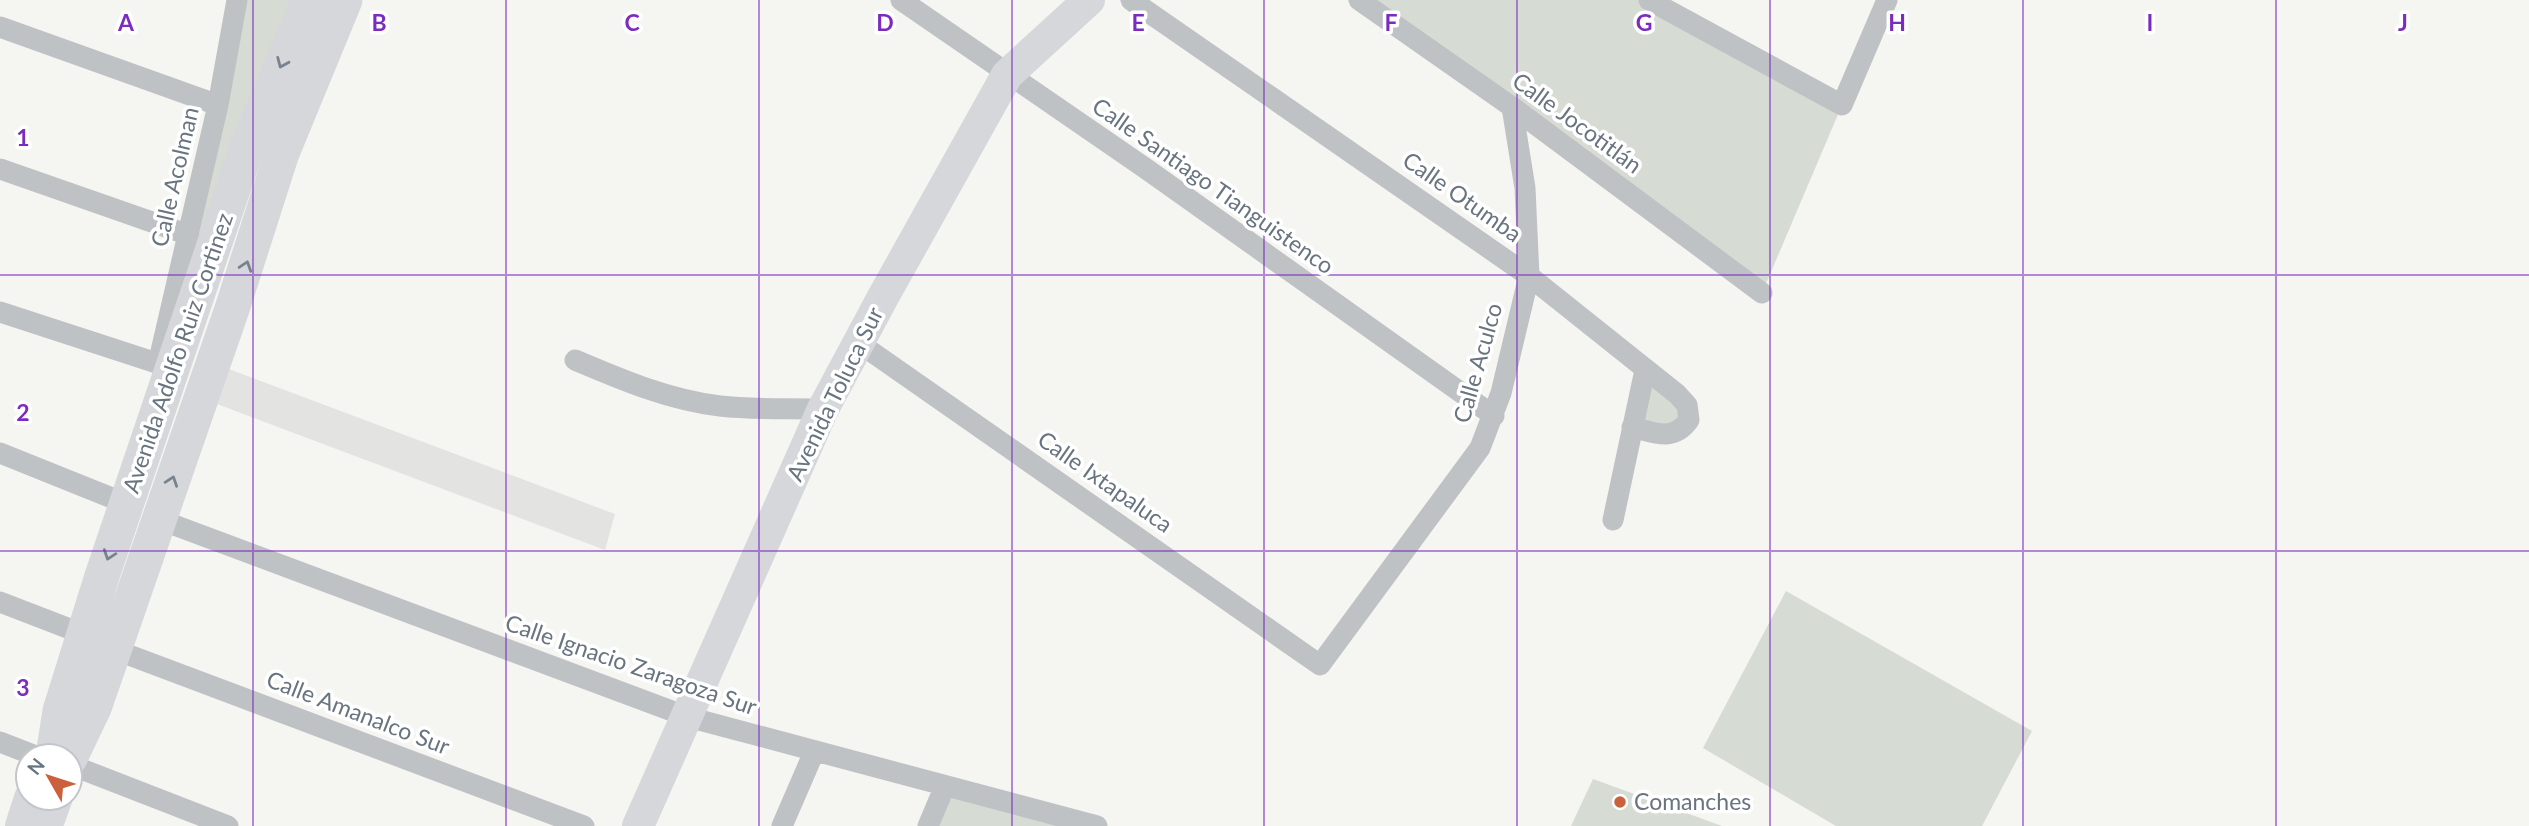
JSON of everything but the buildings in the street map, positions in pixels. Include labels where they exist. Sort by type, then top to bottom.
[{"type":"main road","name":"Avenida Adolfo Ruiz Cortinez","points":[[64,742],[60,710],[127,504],[166,367],[249,142],[309,0]]},
{"type":"main road","name":"Avenida Adolfo Ruiz Cortinez","points":[[78,742],[94,708],[232,309],[282,153],[345,0]]},
{"type":"street","name":"Calle Acolman","points":[[166,367],[189,235],[218,105],[237,0]]},
{"type":"street","name":"Calle Santiago Tianguistenco","points":[[901,0],[1145,168],[1494,416]]},
{"type":"street","name":"Avenida Toluca Sur","points":[[638,826],[823,409],[859,342],[1007,75],[1089,0]]},
{"type":"street","name":"Calle Otumba","points":[[1131,0],[1529,276],[1677,394],[1687,405],[1689,420],[1681,431],[1667,436],[1632,427]]},
{"type":"street","name":"Calle Jocotitlán","points":[[1359,0],[1512,107],[1762,293]]},
{"type":"street","points":[[1649,0],[1842,105],[1887,0]]},
{"type":"street","points":[[0,27],[218,105]]},
{"type":"street","name":"Calle Aculco","points":[[1320,665],[1480,448],[1494,416],[1529,276],[1525,188],[1512,107]]},
{"type":"street","points":[[0,169],[189,235]]},
{"type":"street","points":[[0,312],[166,367]]},
{"type":"street","name":"Calle Ixtapaluca","points":[[859,342],[1320,665]]},
{"type":"street","points":[[575,360],[634,385],[679,398],[720,406],[823,409]]},
{"type":"street","points":[[1613,520],[1645,370]]},
{"type":"street","points":[[0,453],[127,504]]},
{"type":"street","name":"Calle Ignacio Zaragoza Sur","points":[[158,519],[688,717],[1060,821],[1097,826]]},
{"type":"street","points":[[0,601],[83,634]]},
{"type":"street","name":"Calle Amanalco Sur","points":[[113,649],[584,826]]},
{"type":"street","name":"Avenida Adolfo Ruiz Cortinez","points":[[48,742],[60,710]]},
{"type":"street","points":[[782,826],[814,752]]},
{"type":"street","points":[[84,771],[228,826]]},
{"type":"street","points":[[928,826],[944,788]]},
{"type":"shaded area","points":[[237,0],[309,0],[174,369]]},
{"type":"shaded area","points":[[1359,0],[1649,0],[1842,105],[1762,293]]},
{"type":"shaded area","points":[[213,363],[615,514],[605,550],[201,398]]},
{"type":"shaded area","points":[[1645,370],[1677,394],[1681,431],[1632,427]]},
{"type":"shaded area","points":[[1786,591],[2032,731],[1982,826],[1836,826],[1703,748]]},
{"type":"shaded area","name":"Comanches","points":[[1593,779],[1722,826],[1571,826]]},
{"type":"shaded area","points":[[944,788],[1063,826],[928,826]]},
{"type":"place","name":"Comanches","points":[[1620,802]]}]
